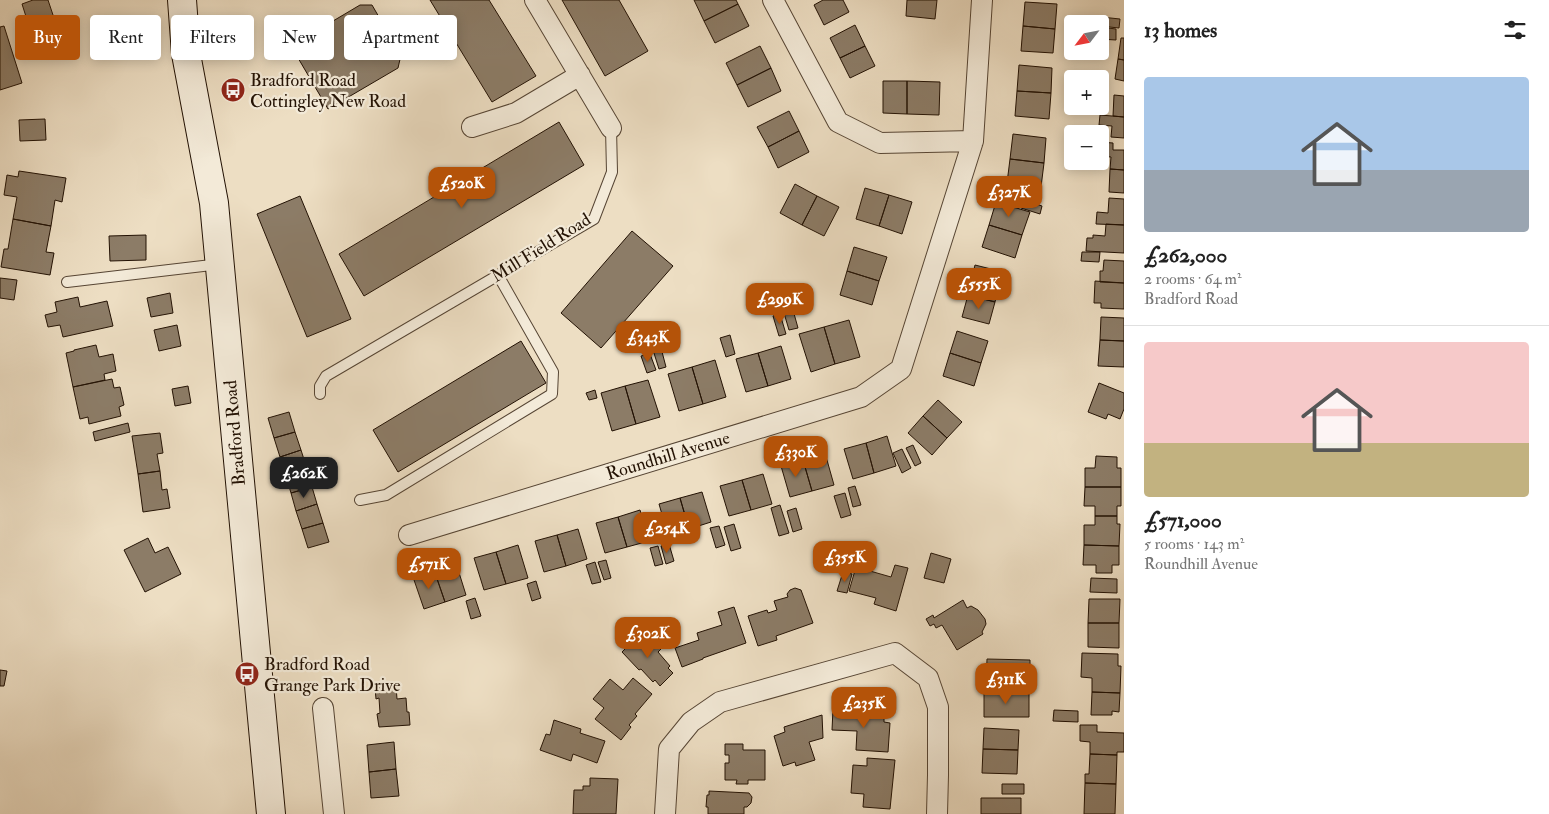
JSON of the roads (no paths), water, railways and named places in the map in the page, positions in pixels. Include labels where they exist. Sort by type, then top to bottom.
[{"type":"main road","name":"Bradford Road","points":[[166,0],[172,15]]},
{"type":"main road","name":"Bradford Road","points":[[182,0],[183,15]]},
{"type":"main road","name":"Bradford Road","points":[[187,60],[214,203],[270,814]]},
{"type":"street","name":"Mill Field Road","points":[[535,0],[611,128]]},
{"type":"street","points":[[774,0],[838,122],[880,143],[973,141]]},
{"type":"street","name":"Roundhill Avenue","points":[[410,536],[861,397],[902,368],[973,141],[982,0]]},
{"type":"street","points":[[472,127],[516,113],[580,75]]},
{"type":"street","points":[[666,814],[669,749],[691,722],[720,702],[895,653],[928,678],[938,707],[937,814]]},
{"type":"street","points":[[323,708],[334,814]]},
{"type":"lane","name":"Mill Field Road","points":[[320,394],[320,386],[326,376],[594,219],[612,172],[611,128]]},
{"type":"lane","points":[[67,282],[220,264]]},
{"type":"lane","points":[[360,500],[386,495],[552,394],[553,372],[498,275]]},
{"type":"place","name":"Bradford Road Cottingley New Road","points":[[233,90]]},
{"type":"place","name":"Bradford Road Grange Park Drive","points":[[247,674]]}]
